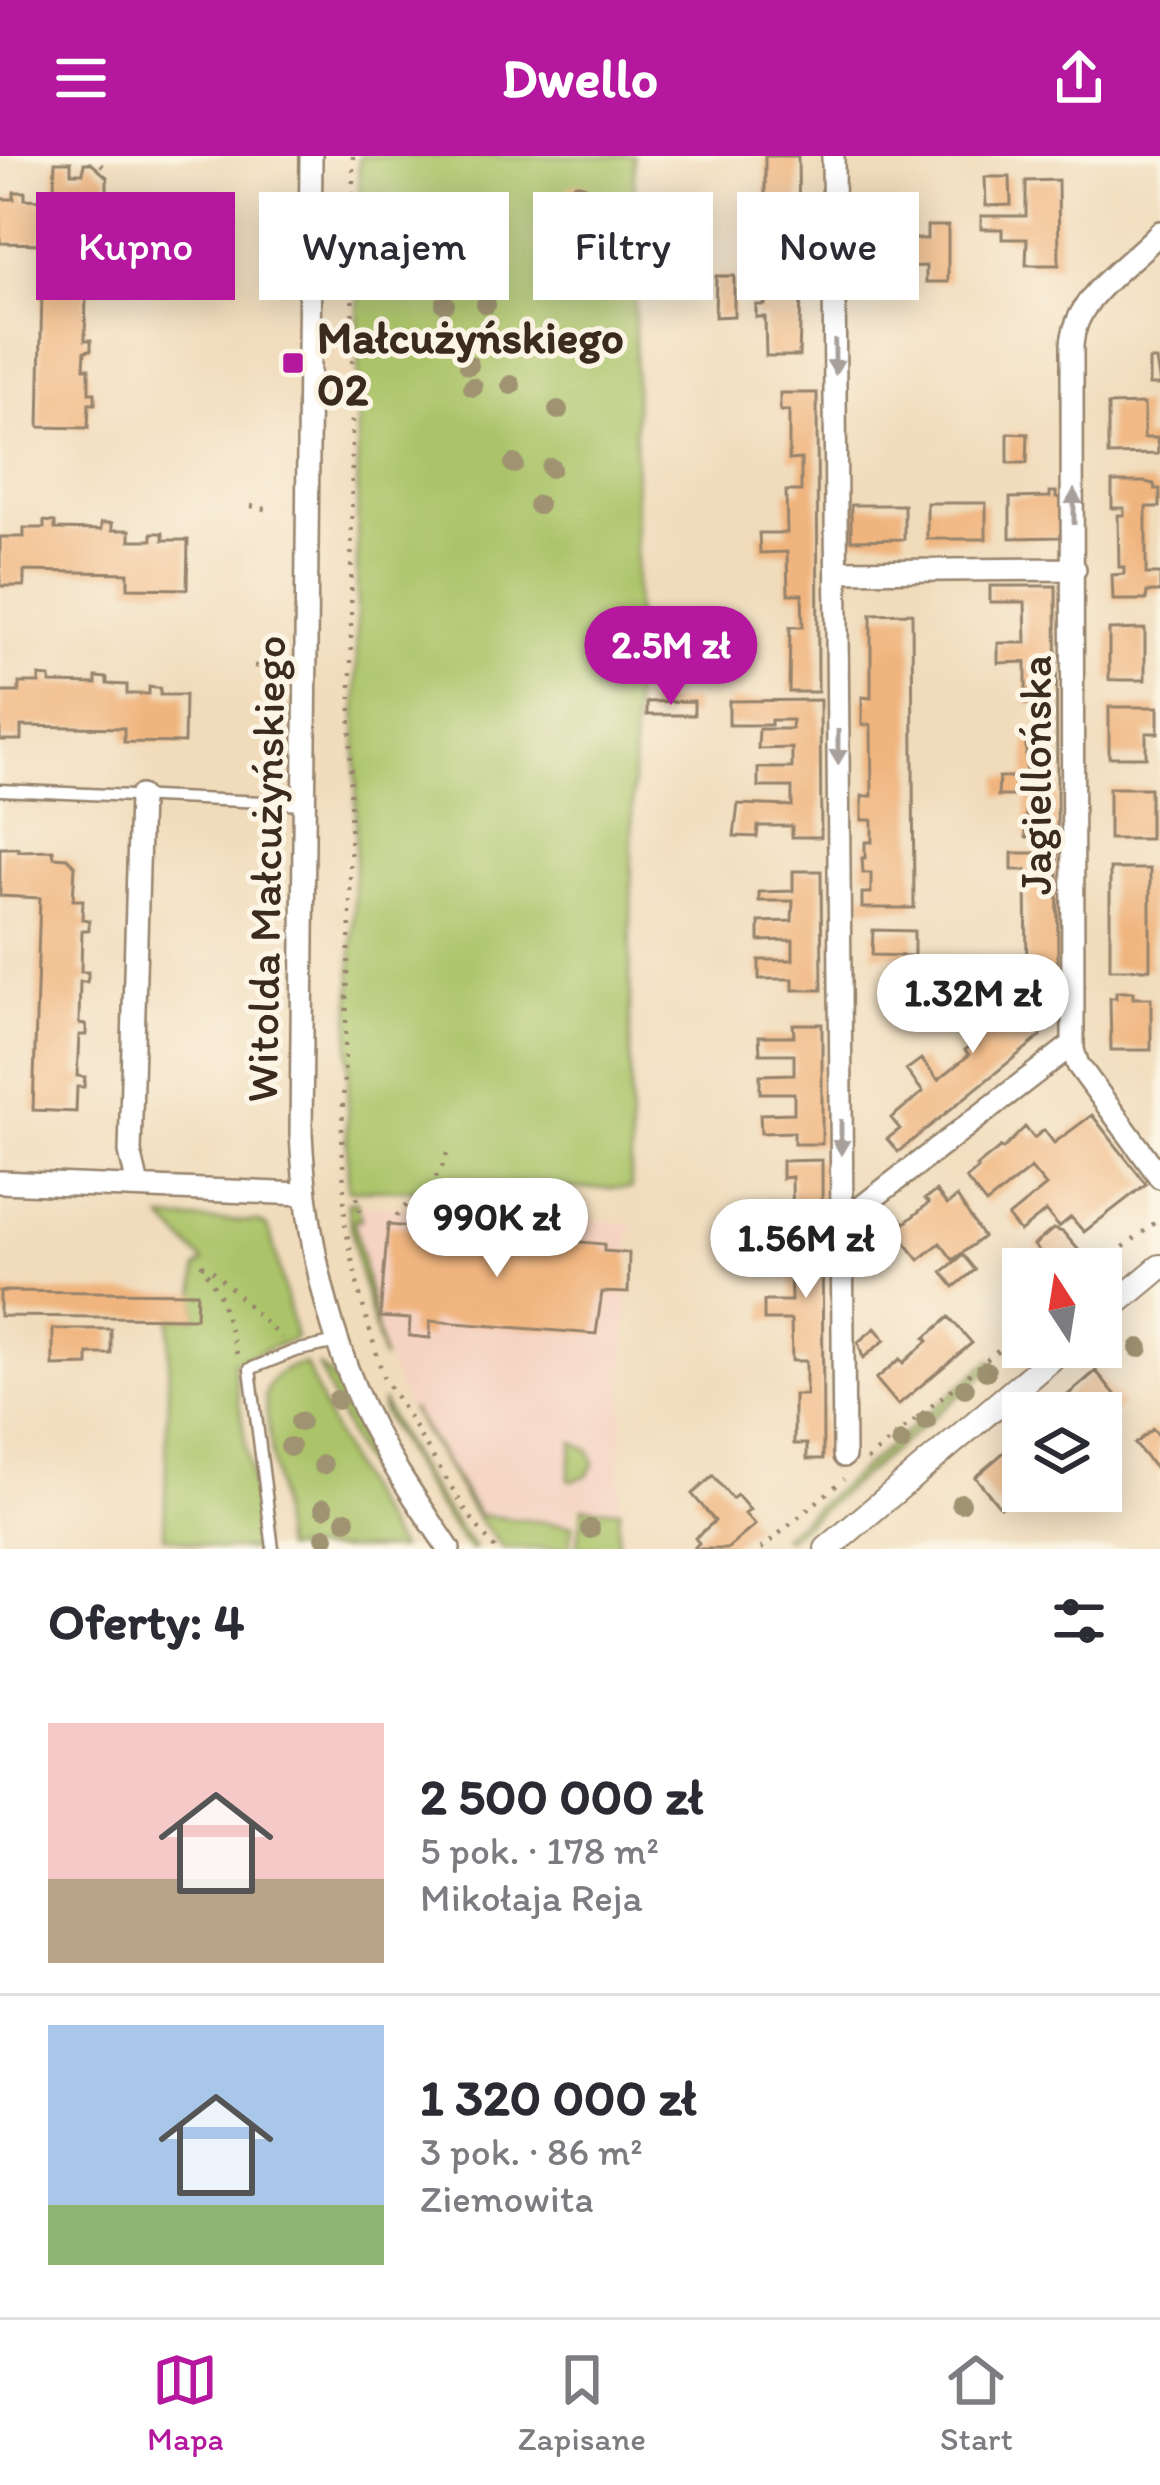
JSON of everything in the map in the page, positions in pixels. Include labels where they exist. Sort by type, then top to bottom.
[{"type":"street","name":"Witolda Małcużyńskiego","points":[[311,156],[304,1194],[316,1267],[338,1342],[374,1430],[449,1549]]},
{"type":"street","points":[[833,156],[842,1222],[854,1464]]},
{"type":"street","name":"Jagiellońska","points":[[1160,232],[1088,302],[1076,322],[1072,345],[1073,1044],[1078,1065],[1160,1177]]},
{"type":"street","points":[[838,571],[1075,568]]},
{"type":"street","points":[[138,1186],[130,1152],[140,796]]},
{"type":"street","points":[[842,1222],[1073,1044]]},
{"type":"street","points":[[0,1182],[304,1194]]},
{"type":"street","points":[[1122,1299],[1160,1267]]},
{"type":"street","points":[[827,1549],[1040,1368]]},
{"type":"lane","points":[[0,790],[305,804]]},
{"type":"lane","points":[[273,1549],[250,1369],[338,1342]]},
{"type":"path","points":[[353,156],[350,918],[342,1131],[346,1224],[383,1376],[468,1514],[495,1549]]},
{"type":"path","points":[[101,164],[109,172]]},
{"type":"path","points":[[251,506],[271,510]]},
{"type":"path","points":[[254,666],[269,663],[261,649]]},
{"type":"path","points":[[424,1198],[449,1148]]},
{"type":"path","points":[[357,1197],[362,1219]]},
{"type":"path","points":[[388,1225],[413,1198]]},
{"type":"path","points":[[1122,1248],[1160,1219]]},
{"type":"path","points":[[239,1359],[219,1294],[202,1265],[285,1342]]},
{"type":"path","points":[[761,1549],[854,1464],[1002,1346]]},
{"type":"shaded area","points":[[352,1204],[631,1223],[619,1511],[575,1506],[572,1525],[479,1516],[408,1409],[384,1355]]},
{"type":"green space","points":[[359,156],[634,156],[634,192],[533,192],[533,300],[635,300],[631,1188],[348,1190],[356,830],[358,300],[509,300],[509,192],[359,192]]},
{"type":"green space","points":[[347,1202],[357,1202],[361,1219],[354,1220],[383,1360],[357,1262]]},
{"type":"green space","points":[[163,1219],[259,1222],[271,1236],[296,1338],[233,1362],[260,1538],[255,1549],[218,1549],[164,1536],[170,1318],[196,1318],[196,1269],[204,1262]]},
{"type":"green space","points":[[991,1360],[994,1367],[785,1540],[782,1536]]},
{"type":"green space","points":[[306,1364],[347,1460],[400,1549],[283,1549],[265,1397],[279,1373]]},
{"type":"green space","points":[[318,1365],[334,1380],[407,1529],[396,1522],[353,1446]]},
{"type":"green space","points":[[382,1401],[424,1478],[475,1549],[469,1549],[422,1483],[383,1412]]},
{"type":"green space","points":[[410,1408],[479,1515],[572,1525],[570,1549],[504,1549],[476,1516]]},
{"type":"green space","points":[[573,1442],[589,1450],[594,1463],[587,1475],[573,1481],[568,1479]]},
{"type":"green space","points":[[583,1507],[619,1510],[617,1549],[577,1549]]},
{"type":"building","points":[[765,156],[798,156],[798,192],[765,192]]},
{"type":"building","points":[[55,162],[71,162],[71,173],[83,173],[84,163],[91,163],[107,177],[107,192],[45,192],[54,190]]},
{"type":"building","points":[[985,177],[1010,177],[1011,205],[986,206]]},
{"type":"building","points":[[1058,180],[1059,265],[1026,265],[1027,239],[1002,239],[1002,229],[981,229],[981,216],[1026,216],[1026,181]]},
{"type":"building","points":[[572,185],[591,192],[565,192]]},
{"type":"building","points":[[14,192],[25,192],[25,199],[36,200],[36,244],[0,243],[0,199],[14,199]]},
{"type":"building","points":[[927,226],[948,226],[948,282],[926,282],[926,266],[919,266],[919,239],[927,239]]},
{"type":"building","points":[[716,276],[734,276],[734,316],[715,317]]},
{"type":"building","points":[[42,300],[86,300],[85,340],[91,340],[91,350],[85,351],[84,368],[89,368],[89,393],[95,393],[95,404],[89,404],[88,428],[39,427]]},
{"type":"building","points":[[765,300],[801,300],[799,356],[766,356],[765,317],[756,317],[756,305],[765,305]]},
{"type":"building","points":[[1149,360],[1156,360],[1160,385],[1149,385]]},
{"type":"building","points":[[780,393],[817,393],[818,692],[789,692],[790,627],[803,627],[802,594],[788,594],[787,552],[760,553],[759,533],[787,533],[786,491],[801,491],[801,459],[789,460],[789,411],[780,411]]},
{"type":"building","points":[[1144,404],[1144,438],[1157,438],[1158,454],[1108,455],[1108,405]]},
{"type":"building","points":[[1008,433],[1028,434],[1027,463],[1008,463]]},
{"type":"building","points":[[1112,482],[1145,482],[1160,489],[1160,507],[1146,507],[1146,574],[1160,574],[1160,592],[1147,592],[1146,600],[1113,600],[1112,575],[1124,574],[1124,567],[1119,567],[1118,515],[1124,515],[1124,508],[1112,508]]},
{"type":"building","points":[[1050,492],[1061,498],[1061,537],[1010,538],[1010,498],[1050,497]]},
{"type":"building","points":[[927,503],[986,503],[986,539],[927,539]]},
{"type":"building","points":[[851,505],[904,505],[904,539],[851,540]]},
{"type":"building","points":[[44,521],[55,522],[55,529],[101,530],[101,523],[112,523],[112,530],[130,530],[130,540],[152,540],[152,533],[163,533],[163,540],[188,540],[187,589],[128,588],[128,573],[24,571],[24,586],[0,586],[0,537],[24,537],[24,528],[44,528]]},
{"type":"building","points":[[990,586],[1056,586],[1058,987],[1043,988],[1042,970],[1027,971],[1026,870],[1012,870],[1012,853],[1041,853],[1041,837],[1026,837],[1026,796],[998,796],[999,777],[1026,777],[1026,735],[1040,735],[1040,704],[1026,704],[1026,662],[998,663],[998,643],[1026,643],[1025,602],[990,602]]},
{"type":"building","points":[[912,613],[914,908],[862,908],[862,893],[871,893],[871,873],[863,873],[862,858],[865,842],[872,842],[872,820],[862,820],[862,796],[872,796],[871,725],[862,725],[862,697],[871,698],[871,614]]},
{"type":"building","points":[[1145,629],[1145,680],[1109,680],[1109,630]]},
{"type":"building","points":[[39,676],[50,677],[50,683],[96,684],[96,677],[107,678],[107,684],[127,685],[127,694],[149,694],[149,687],[160,688],[160,695],[185,695],[184,743],[124,742],[124,728],[21,726],[21,740],[0,740],[0,692],[19,692],[19,683],[39,683]]},
{"type":"building","points":[[820,700],[821,837],[792,837],[792,826],[758,826],[757,837],[734,836],[738,804],[792,806],[792,787],[758,787],[758,768],[792,768],[792,748],[758,749],[759,729],[792,729],[792,720],[729,725],[729,701]]},
{"type":"building","points":[[694,701],[694,715],[647,715],[647,702]]},
{"type":"building","points":[[1109,707],[1158,707],[1158,733],[1146,733],[1146,757],[1109,757]]},
{"type":"building","points":[[1109,788],[1150,788],[1150,839],[1109,839]]},
{"type":"building","points":[[0,848],[53,850],[54,857],[67,858],[75,866],[73,900],[83,900],[82,919],[89,920],[89,930],[82,930],[81,972],[88,972],[88,977],[87,982],[80,982],[79,1024],[86,1025],[86,1035],[79,1035],[77,1076],[85,1077],[84,1087],[77,1087],[76,1112],[33,1110],[40,898],[0,896]]},
{"type":"building","points":[[1110,869],[1150,869],[1150,969],[1110,969]]},
{"type":"building","points":[[793,871],[821,871],[822,990],[793,990],[793,979],[759,979],[759,960],[793,960],[793,940],[759,941],[759,922],[792,921],[793,901],[759,901],[759,892],[793,891]]},
{"type":"building","points":[[873,930],[914,931],[914,956],[872,955]]},
{"type":"building","points":[[1018,970],[1019,1003],[1040,1003],[1041,1036],[898,1152],[887,1139],[900,1129],[891,1118],[923,1092],[906,1070],[921,1059],[938,1080],[969,1055],[965,1050],[979,1038],[975,988],[981,988],[981,978],[996,978],[996,971]]},
{"type":"building","points":[[1116,992],[1151,998],[1151,1050],[1111,1050],[1110,998],[1116,998]]},
{"type":"building","points":[[793,1024],[822,1024],[822,1144],[794,1144],[794,1132],[761,1133],[760,1114],[794,1113],[794,1093],[760,1093],[760,1075],[794,1074],[794,1054],[760,1054],[759,1036],[794,1036]]},
{"type":"building","points":[[1092,1115],[1146,1184],[1084,1232],[1071,1217],[1059,1227],[1046,1211],[1020,1232],[1008,1217],[1046,1186],[1031,1168],[986,1204],[966,1179],[1025,1127],[1034,1138],[1044,1130],[1054,1143]]},
{"type":"building","points":[[822,1160],[823,1459],[807,1459],[807,1444],[794,1444],[794,1395],[806,1395],[806,1361],[792,1361],[791,1320],[764,1320],[764,1301],[791,1301],[790,1259],[805,1259],[805,1242],[793,1243],[792,1177],[782,1178],[782,1161]]},
{"type":"building","points":[[936,1191],[947,1205],[957,1197],[983,1237],[953,1260],[940,1243],[919,1260],[892,1226],[901,1219],[905,1223]]},
{"type":"building","points":[[388,1225],[604,1244],[604,1251],[629,1253],[628,1293],[602,1292],[596,1334],[430,1321],[430,1338],[409,1336],[410,1319],[380,1317]]},
{"type":"building","points":[[1053,1229],[1063,1232],[1077,1248],[1036,1248],[1034,1245]]},
{"type":"building","points":[[963,1255],[975,1270],[954,1287],[942,1272]]},
{"type":"building","points":[[0,1291],[197,1293],[196,1318],[0,1316]]},
{"type":"building","points":[[949,1317],[972,1343],[898,1405],[876,1379],[900,1359],[903,1363]]},
{"type":"building","points":[[875,1328],[885,1340],[863,1358],[858,1342]]},
{"type":"building","points":[[53,1329],[111,1329],[111,1354],[88,1354],[88,1365],[53,1366]]},
{"type":"building","points":[[1096,1371],[1113,1392],[1071,1392]]},
{"type":"building","points":[[1153,1429],[1160,1438],[1160,1474],[1135,1444]]},
{"type":"building","points":[[1002,1454],[1002,1505],[1000,1507],[975,1477]]},
{"type":"building","points":[[713,1476],[732,1499],[737,1495],[750,1510],[745,1514],[755,1525],[727,1549],[697,1549],[695,1538],[715,1521],[692,1494]]},
{"type":"place","name":"Małcużyńskiego 02","points":[[293,363]]}]
